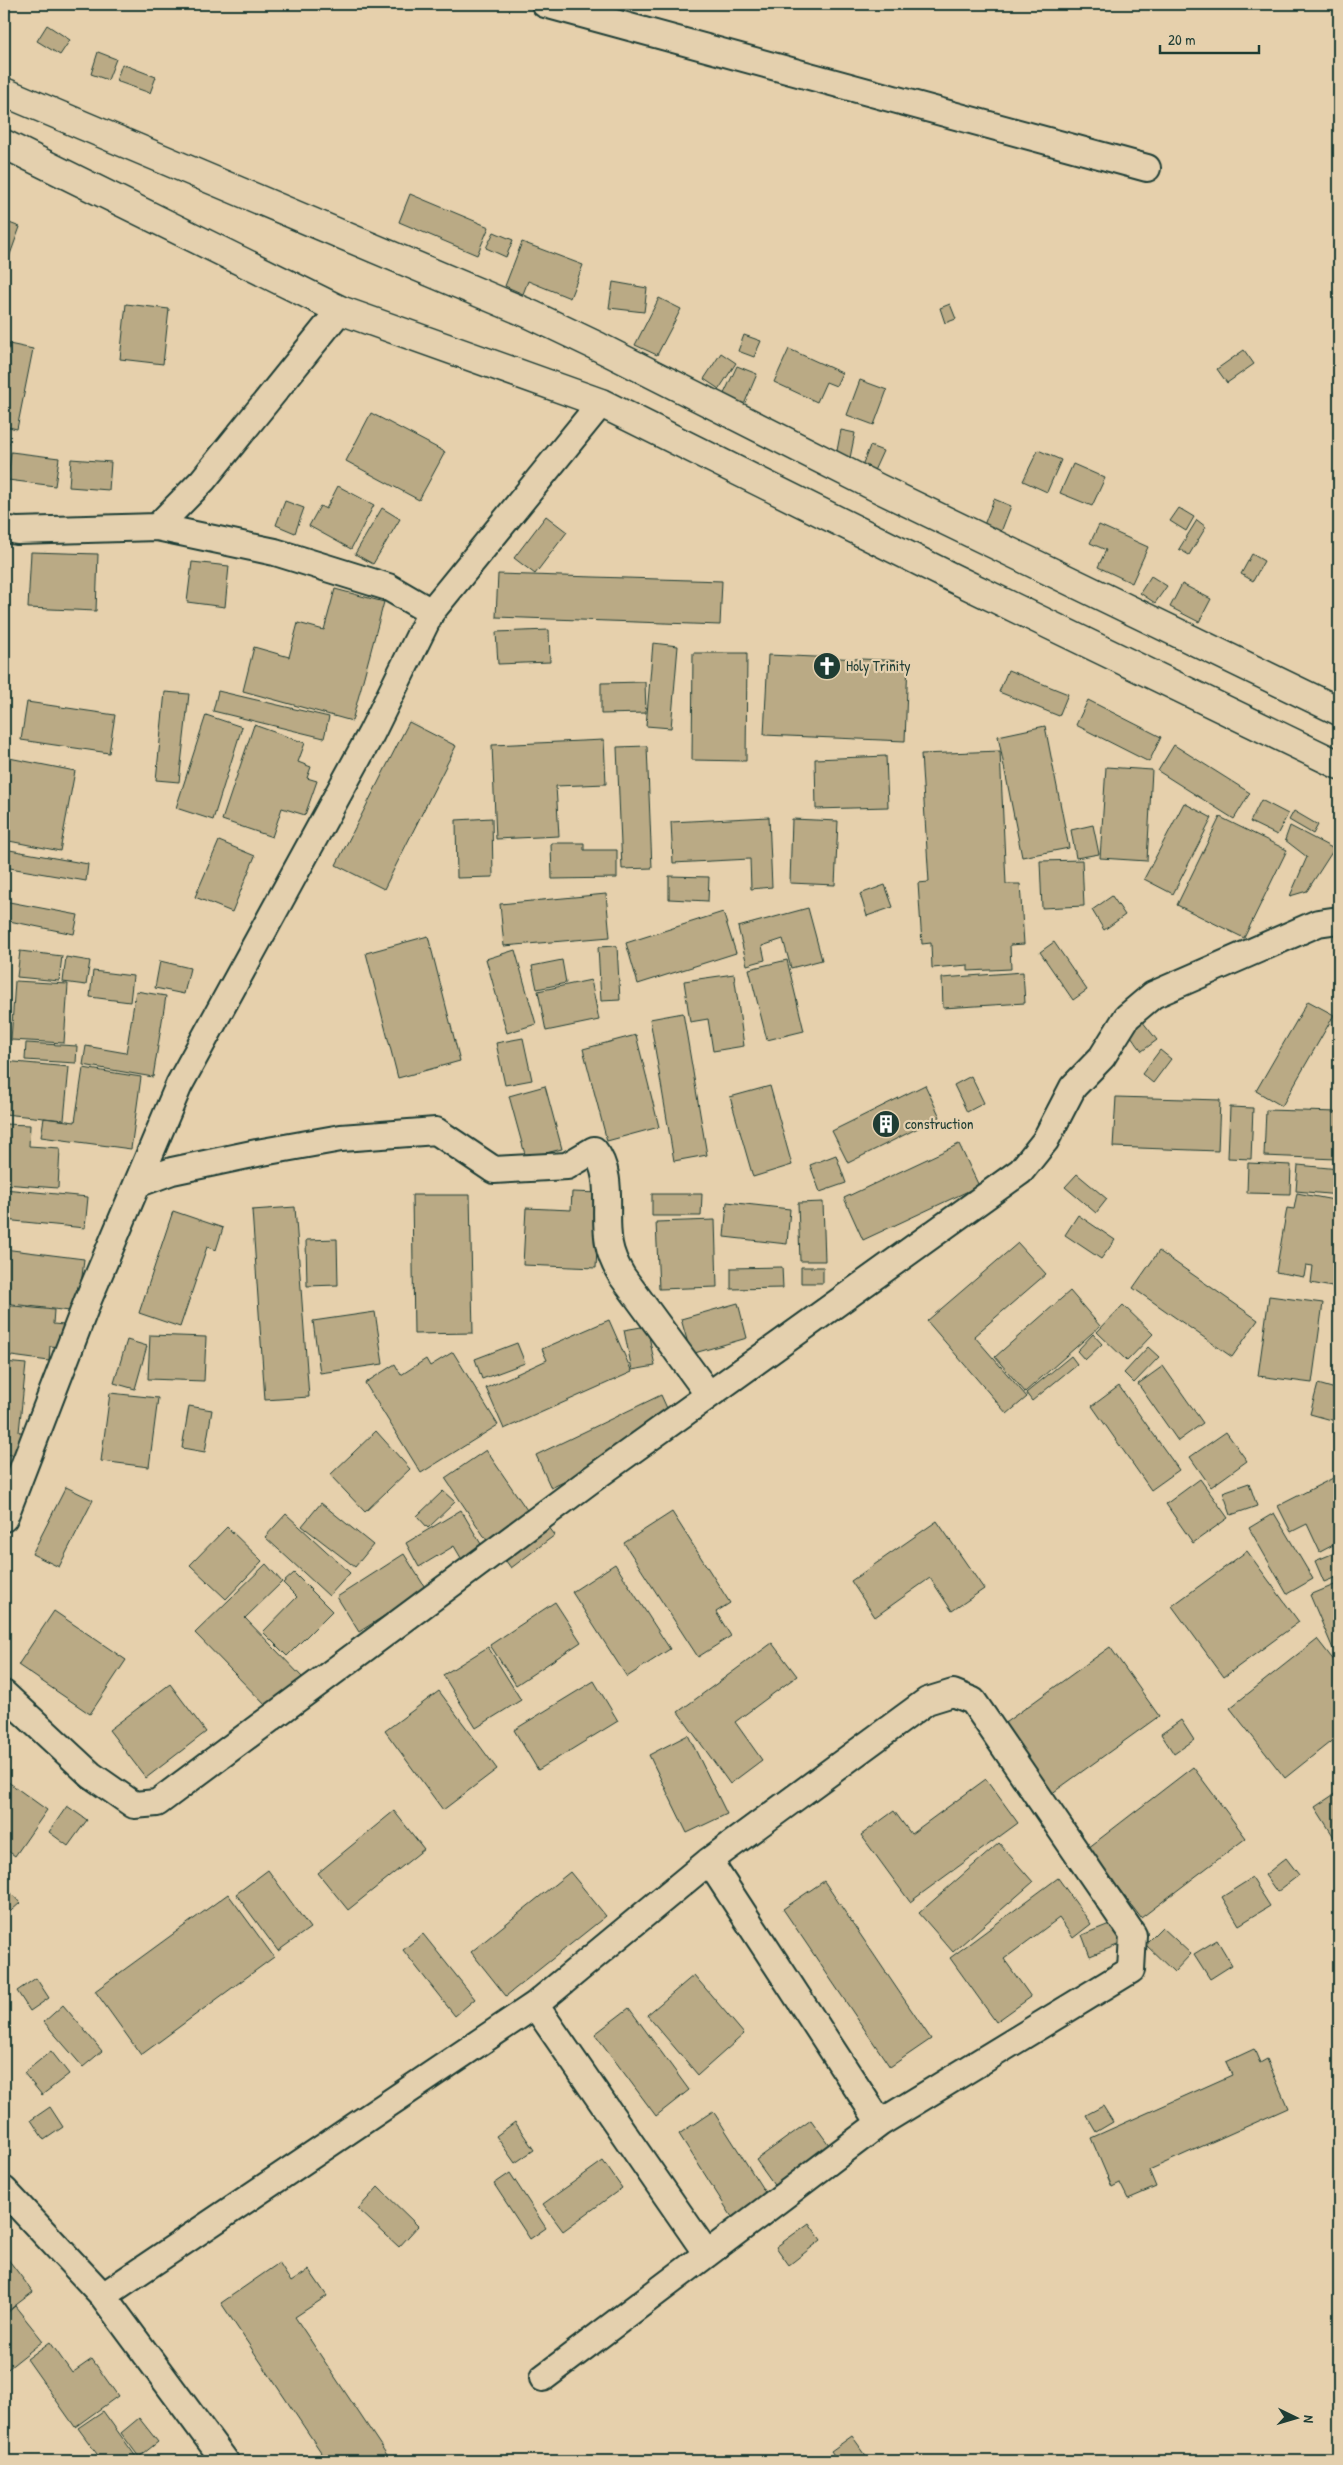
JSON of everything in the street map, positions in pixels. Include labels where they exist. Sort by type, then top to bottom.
[{"type":"street","points":[[545,4],[1147,168]]},
{"type":"street","points":[[4,92],[532,315],[599,346],[887,492],[1339,711]]},
{"type":"street","points":[[4,144],[340,310],[601,403],[953,578],[1339,766]]},
{"type":"street","points":[[157,527],[203,480],[340,310]]},
{"type":"street","points":[[4,1518],[88,1300],[179,1085],[371,734],[432,612],[601,403]]},
{"type":"street","points":[[4,528],[17,531],[157,527],[285,554],[388,587],[432,612]]},
{"type":"street","points":[[4,1694],[91,1775],[134,1805],[157,1803],[580,1488],[1021,1171],[1045,1141],[1073,1087],[1102,1057],[1127,1016],[1153,995],[1318,922],[1339,920]]},
{"type":"street","points":[[137,1184],[172,1171],[256,1153],[341,1138],[436,1131],[494,1170],[567,1166],[594,1150],[603,1161],[609,1243],[614,1261],[622,1276],[709,1395]]},
{"type":"street","points":[[103,2296],[535,2005],[709,1861],[927,1701],[953,1693],[973,1701],[1133,1935],[1131,1970],[880,2123],[543,2378]]},
{"type":"street","points":[[709,1861],[880,2123]]},
{"type":"street","points":[[535,2005],[707,2254]]},
{"type":"street","points":[[4,2190],[103,2296],[225,2461]]},
{"type":"building","points":[[47,25],[70,40],[60,55],[37,41]]},
{"type":"building","points":[[98,52],[116,59],[108,80],[91,74]]},
{"type":"building","points":[[122,64],[156,77],[150,93],[116,81]]},
{"type":"building","points":[[410,194],[489,227],[477,255],[399,222]]},
{"type":"building","points":[[4,221],[20,227],[4,271]]},
{"type":"building","points":[[494,232],[513,240],[506,257],[486,248]]},
{"type":"building","points":[[522,242],[583,265],[570,298],[528,281],[523,294],[505,286]]},
{"type":"building","points":[[613,282],[647,288],[644,312],[609,308]]},
{"type":"building","points":[[659,298],[681,309],[657,355],[635,345]]},
{"type":"building","points":[[126,304],[169,309],[163,364],[120,359]]},
{"type":"building","points":[[950,304],[956,319],[945,323],[940,308]]},
{"type":"building","points":[[744,335],[761,341],[754,357],[738,351]]},
{"type":"building","points":[[9,344],[33,349],[17,429],[4,426],[4,370]]},
{"type":"building","points":[[789,349],[842,373],[836,386],[826,382],[817,402],[774,382]]},
{"type":"building","points":[[1244,350],[1254,364],[1227,383],[1217,369]]},
{"type":"building","points":[[721,353],[736,363],[719,389],[704,379]]},
{"type":"building","points":[[737,366],[757,374],[743,407],[722,398]]},
{"type":"building","points":[[860,380],[887,390],[874,425],[847,415]]},
{"type":"building","points":[[371,413],[445,452],[419,500],[346,461]]},
{"type":"building","points":[[841,430],[855,433],[849,463],[835,461]]},
{"type":"building","points":[[4,441],[9,442],[4,473]]},
{"type":"building","points":[[870,446],[883,451],[873,473],[861,468]]},
{"type":"building","points":[[1038,450],[1061,460],[1047,492],[1023,481]]},
{"type":"building","points":[[11,452],[59,458],[55,486],[8,480]]},
{"type":"building","points":[[71,459],[111,462],[109,490],[69,487]]},
{"type":"building","points":[[1073,464],[1105,478],[1092,506],[1060,493]]},
{"type":"building","points":[[338,486],[374,505],[351,549],[309,526],[320,506],[326,509]]},
{"type":"building","points":[[994,499],[1011,506],[1001,532],[984,525]]},
{"type":"building","points":[[285,501],[304,508],[295,533],[276,525]]},
{"type":"building","points":[[382,508],[400,519],[373,564],[355,554]]},
{"type":"building","points":[[1179,508],[1194,517],[1186,531],[1170,521]]},
{"type":"building","points":[[546,516],[567,532],[535,574],[514,558]]},
{"type":"building","points":[[1197,520],[1206,527],[1189,555],[1179,549]]},
{"type":"building","points":[[1099,525],[1148,547],[1132,583],[1098,567],[1106,550],[1090,543]]},
{"type":"building","points":[[31,552],[98,554],[96,611],[28,608]]},
{"type":"building","points":[[1252,554],[1264,561],[1253,581],[1241,574]]},
{"type":"building","points":[[192,562],[229,566],[225,607],[187,602]]},
{"type":"building","points":[[498,574],[722,581],[720,625],[496,617]]},
{"type":"building","points":[[1151,576],[1167,586],[1155,603],[1140,593]]},
{"type":"building","points":[[1182,584],[1211,599],[1199,622],[1170,607]]},
{"type":"building","points":[[335,589],[384,602],[352,721],[243,691],[254,647],[289,657],[298,623],[324,630]]},
{"type":"building","points":[[549,630],[550,662],[498,664],[496,632]]},
{"type":"building","points":[[653,643],[678,646],[671,728],[646,726]]},
{"type":"building","points":[[693,653],[747,653],[746,761],[692,760]]},
{"type":"building","points":[[768,655],[908,661],[905,741],[764,735]]},
{"type":"building","points":[[1008,670],[1068,694],[1059,716],[999,692]]},
{"type":"building","points":[[645,682],[646,713],[601,714],[601,683]]},
{"type":"building","points":[[218,691],[329,717],[324,738],[213,711]]},
{"type":"building","points":[[165,692],[189,694],[179,782],[156,780]]},
{"type":"building","points":[[1088,700],[1161,737],[1149,762],[1076,725]]},
{"type":"building","points":[[27,702],[115,715],[109,753],[21,740]]},
{"type":"building","points":[[206,715],[242,727],[213,820],[176,808]]},
{"type":"building","points":[[409,722],[456,746],[384,889],[336,865]]},
{"type":"building","points":[[254,725],[305,743],[298,762],[311,767],[307,778],[317,781],[305,815],[282,808],[272,837],[222,820]]},
{"type":"building","points":[[1045,726],[1069,848],[1022,857],[998,736]]},
{"type":"building","points":[[604,740],[606,784],[556,786],[559,836],[496,839],[492,745]]},
{"type":"building","points":[[1174,745],[1250,793],[1234,819],[1158,771]]},
{"type":"building","points":[[647,746],[652,868],[622,869],[617,747]]},
{"type":"building","points":[[1000,751],[1006,884],[1020,884],[1024,944],[1010,945],[1011,969],[968,971],[968,965],[932,968],[931,943],[922,944],[918,883],[929,882],[921,754]]},
{"type":"building","points":[[886,756],[888,807],[816,809],[815,759]]},
{"type":"building","points":[[4,757],[75,771],[60,851],[4,840]]},
{"type":"building","points":[[1106,767],[1152,770],[1147,861],[1100,858]]},
{"type":"building","points":[[1261,800],[1288,814],[1277,835],[1250,822]]},
{"type":"building","points":[[1184,803],[1212,818],[1173,894],[1144,879]]},
{"type":"building","points":[[1294,811],[1318,825],[1313,834],[1289,820]]},
{"type":"building","points":[[769,817],[772,887],[751,889],[750,859],[673,863],[671,822]]},
{"type":"building","points":[[1220,817],[1287,850],[1244,938],[1177,905]]},
{"type":"building","points":[[492,818],[493,877],[457,878],[456,820]]},
{"type":"building","points":[[792,819],[838,821],[835,885],[790,883]]},
{"type":"building","points":[[1093,825],[1099,854],[1076,858],[1071,830]]},
{"type":"building","points":[[1290,826],[1334,849],[1307,891],[1290,896],[1307,857],[1285,840]]},
{"type":"building","points":[[219,841],[255,856],[232,912],[195,897]]},
{"type":"building","points":[[551,843],[584,843],[584,850],[617,850],[617,878],[552,879]]},
{"type":"building","points":[[4,849],[88,864],[86,881],[4,867]]},
{"type":"building","points":[[1082,860],[1084,906],[1042,908],[1040,861]]},
{"type":"building","points":[[669,876],[709,877],[708,901],[669,899]]},
{"type":"building","points":[[885,885],[893,907],[867,916],[860,894]]},
{"type":"building","points":[[606,894],[610,937],[504,946],[500,904]]},
{"type":"building","points":[[1112,896],[1125,915],[1104,930],[1092,910]]},
{"type":"building","points":[[4,901],[78,915],[74,934],[4,920]]},
{"type":"building","points":[[808,908],[822,960],[791,968],[783,939],[762,946],[765,960],[747,965],[738,927]]},
{"type":"building","points":[[723,912],[736,953],[638,984],[626,943]]},
{"type":"building","points":[[428,936],[460,1061],[398,1078],[366,953]]},
{"type":"building","points":[[1054,942],[1087,990],[1073,1000],[1040,952]]},
{"type":"building","points":[[617,946],[620,1000],[601,1001],[598,947]]},
{"type":"building","points":[[515,950],[536,1024],[507,1033],[486,959]]},
{"type":"building","points":[[20,951],[62,956],[59,981],[17,977]]},
{"type":"building","points":[[66,957],[90,961],[86,985],[63,982]]},
{"type":"building","points":[[562,960],[566,983],[537,989],[532,966]]},
{"type":"building","points":[[787,960],[804,1031],[767,1040],[749,969]]},
{"type":"building","points":[[160,961],[190,968],[184,994],[155,988]]},
{"type":"building","points":[[93,971],[133,976],[130,1002],[90,997]]},
{"type":"building","points":[[1023,972],[1025,1003],[943,1008],[942,978]]},
{"type":"building","points":[[734,974],[744,1046],[713,1051],[708,1019],[690,1022],[684,981]]},
{"type":"building","points":[[591,980],[599,1020],[546,1031],[538,991]]},
{"type":"building","points":[[15,981],[68,984],[64,1043],[11,1040]]},
{"type":"building","points":[[136,991],[166,996],[153,1077],[83,1065],[86,1046],[126,1053]]},
{"type":"building","points":[[1308,1001],[1334,1015],[1282,1106],[1256,1091]]},
{"type":"building","points":[[683,1013],[707,1155],[674,1161],[650,1019]]},
{"type":"building","points":[[1142,1021],[1157,1040],[1142,1051],[1128,1032]]},
{"type":"building","points":[[636,1035],[659,1127],[607,1141],[583,1049]]},
{"type":"building","points":[[523,1038],[532,1080],[505,1085],[496,1043]]},
{"type":"building","points":[[26,1043],[77,1046],[76,1063],[25,1060]]},
{"type":"building","points":[[1160,1050],[1171,1059],[1153,1083],[1142,1074]]},
{"type":"building","points":[[4,1061],[69,1067],[64,1120],[4,1114]]},
{"type":"building","points":[[83,1068],[141,1077],[131,1149],[41,1137],[44,1118],[75,1122]]},
{"type":"building","points":[[971,1076],[984,1103],[967,1112],[954,1085]]},
{"type":"building","name":"construction","points":[[925,1085],[940,1117],[848,1163],[832,1131]]},
{"type":"building","points":[[545,1086],[562,1149],[526,1158],[509,1096]]},
{"type":"building","points":[[770,1086],[792,1165],[753,1177],[730,1097]]},
{"type":"building","points":[[1116,1097],[1220,1100],[1218,1151],[1113,1147]]},
{"type":"building","points":[[1230,1107],[1253,1108],[1251,1159],[1228,1158]]},
{"type":"building","points":[[1266,1110],[1338,1112],[1336,1159],[1264,1156]]},
{"type":"building","points":[[4,1124],[30,1125],[29,1146],[60,1148],[58,1188],[4,1184]]},
{"type":"building","points":[[959,1144],[979,1186],[863,1240],[844,1198]]},
{"type":"building","points":[[836,1155],[846,1183],[820,1192],[810,1165]]},
{"type":"building","points":[[1248,1163],[1291,1165],[1290,1194],[1247,1193]]},
{"type":"building","points":[[1298,1165],[1339,1169],[1339,1195],[1296,1191]]},
{"type":"building","points":[[1077,1174],[1107,1199],[1096,1213],[1065,1187]]},
{"type":"building","points":[[4,1189],[88,1197],[85,1228],[4,1220]]},
{"type":"building","points":[[572,1192],[600,1193],[596,1268],[523,1265],[526,1208],[571,1210]]},
{"type":"building","points":[[1297,1193],[1339,1201],[1339,1270],[1334,1270],[1332,1287],[1311,1283],[1313,1266],[1306,1265],[1304,1277],[1276,1272],[1287,1208],[1294,1209]]},
{"type":"building","points":[[652,1194],[702,1194],[701,1216],[652,1216]]},
{"type":"building","points":[[412,1195],[470,1195],[473,1333],[414,1334]]},
{"type":"building","points":[[727,1202],[790,1209],[787,1244],[724,1237]]},
{"type":"building","points":[[823,1202],[825,1261],[800,1261],[798,1203]]},
{"type":"building","points":[[295,1207],[309,1397],[265,1400],[252,1210]]},
{"type":"building","points":[[173,1211],[223,1228],[216,1250],[207,1247],[180,1327],[139,1313]]},
{"type":"building","points":[[1078,1215],[1115,1240],[1101,1259],[1065,1235]]},
{"type":"building","points":[[715,1220],[717,1287],[659,1289],[656,1222]]},
{"type":"building","points":[[337,1239],[338,1285],[307,1286],[306,1240]]},
{"type":"building","points":[[1018,1243],[1046,1274],[974,1336],[1027,1397],[1007,1414],[927,1321]]},
{"type":"building","points":[[4,1249],[84,1259],[78,1312],[4,1303]]},
{"type":"building","points":[[1159,1251],[1258,1320],[1232,1357],[1133,1288]]},
{"type":"building","points":[[782,1267],[783,1288],[731,1289],[731,1268]]},
{"type":"building","points":[[801,1267],[823,1267],[823,1283],[801,1283]]},
{"type":"building","points":[[1070,1291],[1100,1326],[1025,1392],[995,1357]]},
{"type":"building","points":[[1269,1296],[1323,1303],[1312,1383],[1258,1376]]},
{"type":"building","points":[[738,1303],[747,1338],[691,1354],[681,1319]]},
{"type":"building","points":[[4,1305],[54,1310],[53,1324],[64,1325],[61,1347],[50,1346],[49,1361],[4,1355]]},
{"type":"building","points":[[1123,1305],[1153,1334],[1127,1361],[1097,1332]]},
{"type":"building","points":[[375,1312],[383,1364],[320,1373],[313,1321]]},
{"type":"building","points":[[609,1320],[632,1372],[504,1429],[486,1388],[547,1360],[542,1349]]},
{"type":"building","points":[[647,1326],[655,1366],[632,1370],[624,1330]]},
{"type":"building","points":[[1093,1334],[1102,1344],[1085,1360],[1077,1351]]},
{"type":"building","points":[[150,1335],[206,1337],[204,1381],[148,1379]]},
{"type":"building","points":[[127,1340],[147,1346],[135,1389],[114,1383]]},
{"type":"building","points":[[517,1343],[525,1363],[482,1379],[475,1359]]},
{"type":"building","points":[[1148,1347],[1159,1357],[1134,1383],[1124,1373]]},
{"type":"building","points":[[453,1352],[498,1425],[421,1473],[365,1383],[395,1364],[401,1375],[426,1359],[430,1366]]},
{"type":"building","points":[[1071,1356],[1077,1364],[1032,1401],[1026,1393]]},
{"type":"building","points":[[4,1362],[26,1364],[19,1432],[23,1432],[20,1456],[4,1454]]},
{"type":"building","points":[[1163,1366],[1203,1423],[1178,1441],[1138,1384]]},
{"type":"building","points":[[1318,1384],[1339,1390],[1339,1422],[1310,1414]]},
{"type":"building","points":[[1119,1386],[1179,1470],[1151,1490],[1092,1406]]},
{"type":"building","points":[[110,1393],[158,1398],[149,1467],[101,1461]]},
{"type":"building","points":[[661,1395],[676,1428],[551,1488],[536,1455]]},
{"type":"building","points":[[189,1406],[212,1410],[205,1452],[182,1448]]},
{"type":"building","points":[[376,1431],[410,1469],[365,1512],[330,1475]]},
{"type":"building","points":[[1226,1432],[1247,1461],[1211,1487],[1190,1457]]},
{"type":"building","points":[[486,1450],[531,1516],[490,1545],[445,1478]]},
{"type":"building","points":[[1339,1475],[1339,1542],[1320,1552],[1307,1524],[1291,1532],[1278,1506]]},
{"type":"building","points":[[1200,1479],[1228,1518],[1193,1543],[1166,1504]]},
{"type":"building","points":[[1249,1483],[1257,1506],[1231,1515],[1223,1492]]},
{"type":"building","points":[[66,1487],[93,1500],[59,1567],[32,1554]]},
{"type":"building","points":[[443,1491],[455,1502],[428,1528],[417,1516]]},
{"type":"building","points":[[321,1503],[373,1545],[355,1567],[302,1526]]},
{"type":"building","points":[[461,1510],[485,1551],[464,1563],[454,1546],[419,1567],[406,1543]]},
{"type":"building","points":[[672,1512],[730,1603],[716,1612],[731,1636],[698,1657],[624,1543]]},
{"type":"building","points":[[1274,1513],[1313,1579],[1287,1594],[1249,1528]]},
{"type":"building","points":[[286,1514],[350,1573],[329,1596],[265,1537]]},
{"type":"building","points":[[541,1517],[555,1535],[511,1568],[498,1550]]},
{"type":"building","points":[[937,1521],[984,1589],[952,1611],[930,1578],[875,1617],[851,1581]]},
{"type":"building","points":[[227,1527],[262,1561],[226,1599],[190,1565]]},
{"type":"building","points":[[1247,1551],[1299,1622],[1224,1677],[1172,1606]]},
{"type":"building","points":[[1339,1551],[1339,1576],[1324,1582],[1315,1561]]},
{"type":"building","points":[[404,1554],[426,1589],[359,1632],[337,1597]]},
{"type":"building","points":[[266,1564],[282,1582],[245,1618],[304,1679],[271,1711],[195,1633]]},
{"type":"building","points":[[615,1564],[670,1649],[627,1677],[572,1592]]},
{"type":"building","points":[[294,1573],[332,1611],[287,1656],[263,1632],[297,1597],[283,1583]]},
{"type":"building","points":[[1339,1583],[1339,1663],[1310,1595]]},
{"type":"building","points":[[555,1602],[581,1642],[516,1685],[490,1645]]},
{"type":"building","points":[[54,1611],[126,1660],[90,1714],[18,1665]]},
{"type":"building","points":[[1317,1639],[1339,1667],[1339,1735],[1285,1778],[1230,1708]]},
{"type":"building","points":[[772,1643],[797,1676],[735,1722],[762,1760],[730,1784],[678,1712]]},
{"type":"building","points":[[488,1647],[521,1700],[476,1728],[443,1675]]},
{"type":"building","points":[[1110,1647],[1159,1716],[1051,1794],[1002,1725]]},
{"type":"building","points":[[594,1681],[618,1721],[538,1770],[514,1730]]},
{"type":"building","points":[[170,1684],[206,1732],[146,1778],[109,1730]]},
{"type":"building","points":[[439,1691],[497,1769],[443,1810],[385,1731]]},
{"type":"building","points":[[1181,1720],[1194,1740],[1174,1754],[1161,1734]]},
{"type":"building","points":[[688,1735],[727,1814],[687,1833],[649,1755]]},
{"type":"building","points":[[1193,1767],[1246,1838],[1141,1918],[1088,1848]]},
{"type":"building","points":[[4,1779],[47,1810],[15,1856],[4,1848]]},
{"type":"building","points":[[986,1779],[1018,1823],[910,1902],[861,1835],[894,1811],[911,1834]]},
{"type":"building","points":[[1339,1791],[1339,1845],[1315,1807]]},
{"type":"building","points":[[67,1806],[87,1820],[68,1846],[49,1832]]},
{"type":"building","points":[[394,1811],[424,1849],[348,1910],[318,1873]]},
{"type":"building","points":[[999,1843],[1033,1882],[953,1952],[919,1913]]},
{"type":"building","points":[[1286,1858],[1299,1875],[1277,1892],[1265,1875]]},
{"type":"building","points":[[268,1870],[310,1928],[278,1951],[236,1894]]},
{"type":"building","points":[[570,1872],[606,1916],[506,1996],[471,1952]]},
{"type":"building","points":[[1058,1878],[1091,1924],[1073,1938],[1059,1918],[1004,1959],[1031,1997],[996,2022],[950,1958]]},
{"type":"building","points":[[1252,1878],[1270,1906],[1239,1925],[1222,1897]]},
{"type":"building","points":[[824,1881],[931,2039],[890,2067],[783,1909]]},
{"type":"building","points":[[4,1887],[20,1903],[4,1917]]},
{"type":"building","points":[[228,1894],[274,1957],[141,2055],[95,1991]]},
{"type":"building","points":[[1112,1923],[1120,1944],[1090,1956],[1082,1935]]},
{"type":"building","points":[[1162,1927],[1191,1954],[1174,1972],[1145,1944]]},
{"type":"building","points":[[423,1934],[475,1999],[455,2016],[403,1950]]},
{"type":"building","points":[[1217,1940],[1232,1965],[1210,1979],[1194,1954]]},
{"type":"building","points":[[694,1975],[744,2034],[698,2075],[647,2015]]},
{"type":"building","points":[[36,1978],[49,1998],[30,2011],[17,1991]]},
{"type":"building","points":[[63,2005],[102,2051],[83,2067],[44,2022]]},
{"type":"building","points":[[629,2008],[689,2090],[656,2116],[595,2034]]},
{"type":"building","points":[[1254,2049],[1260,2063],[1267,2059],[1288,2108],[1149,2170],[1156,2187],[1128,2199],[1120,2183],[1112,2187],[1091,2138],[1232,2075],[1226,2062]]},
{"type":"building","points":[[51,2051],[69,2074],[42,2095],[24,2073]]},
{"type":"building","points":[[1103,2106],[1113,2122],[1096,2132],[1086,2115]]},
{"type":"building","points":[[50,2107],[63,2127],[44,2140],[31,2120]]},
{"type":"building","points":[[713,2111],[766,2194],[732,2217],[679,2134]]},
{"type":"building","points":[[811,2120],[832,2149],[776,2188],[756,2160]]},
{"type":"building","points":[[515,2122],[534,2150],[515,2163],[496,2136]]},
{"type":"building","points":[[603,2161],[622,2188],[563,2231],[543,2204]]},
{"type":"building","points":[[510,2173],[546,2228],[530,2239],[494,2184]]},
{"type":"building","points":[[378,2187],[418,2226],[399,2247],[358,2209]]},
{"type":"building","points":[[809,2223],[821,2240],[789,2265],[776,2247]]},
{"type":"building","points":[[4,2254],[33,2292],[4,2314]]},
{"type":"building","points":[[279,2263],[291,2282],[309,2270],[327,2296],[295,2317],[391,2461],[327,2461],[221,2303]]},
{"type":"building","points":[[15,2306],[43,2341],[4,2372],[4,2316]]},
{"type":"building","points":[[50,2342],[72,2373],[92,2359],[118,2396],[75,2427],[27,2359]]},
{"type":"building","points":[[103,2411],[139,2461],[102,2461],[78,2428]]},
{"type":"building","points":[[139,2418],[158,2442],[139,2457],[121,2433]]},
{"type":"building","points":[[852,2436],[870,2461],[838,2461],[831,2451]]},
{"type":"place","name":"Holy Trinity","points":[[827,666]]},
{"type":"place","name":"construction","points":[[886,1124]]}]
